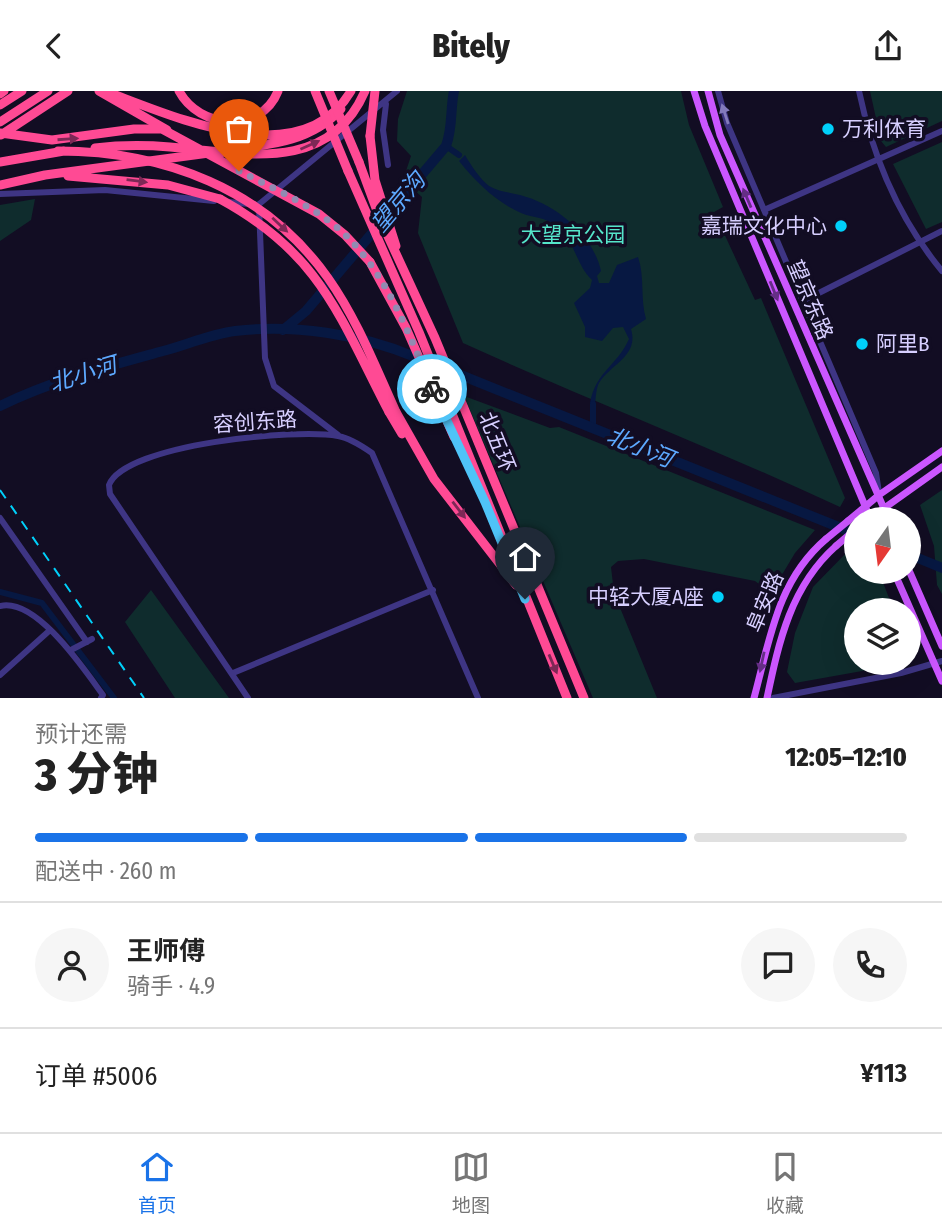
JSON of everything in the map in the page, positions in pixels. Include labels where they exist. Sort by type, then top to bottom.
[{"type":"highway","points":[[0,94],[4,91]]},
{"type":"highway","points":[[0,106],[22,91]]},
{"type":"highway","points":[[0,120],[48,91]]},
{"type":"highway","points":[[0,136],[68,91]]},
{"type":"highway","points":[[99,91],[319,214],[345,235],[370,262],[407,328],[485,502]]},
{"type":"highway","points":[[105,91],[210,129],[268,135],[304,128],[341,109]]},
{"type":"highway","points":[[179,91],[194,110],[208,119],[228,122],[244,121],[258,114],[270,104],[278,91]]},
{"type":"highway","name":"北五环","points":[[315,91],[419,332],[485,502],[567,698]]},
{"type":"highway","points":[[329,91],[383,216]]},
{"type":"highway","points":[[0,185],[45,175],[292,140],[316,130],[341,109],[351,91]]},
{"type":"highway","points":[[0,162],[58,151],[143,146],[260,155],[296,151],[336,130],[353,112],[365,91]]},
{"type":"highway","points":[[374,91],[370,136],[375,180],[383,216]]},
{"type":"highway","points":[[0,136],[52,140],[147,128],[175,134]]},
{"type":"highway","points":[[58,151],[131,156],[186,170],[228,190],[275,220],[328,277],[359,329],[392,412]]},
{"type":"highway","points":[[45,175],[168,185],[220,199],[256,219],[284,243],[329,294],[392,412],[434,479],[525,599]]},
{"type":"highway","name":"北五环","points":[[383,216],[584,698]]},
{"type":"main road","points":[[0,120],[40,91]]},
{"type":"main road","name":"望京东路","points":[[694,91],[705,126],[865,505]]},
{"type":"main road","name":"望京东路","points":[[708,91],[728,153],[818,363],[884,506]]},
{"type":"main road","points":[[879,495],[942,451]]},
{"type":"main road","points":[[884,506],[942,467]]},
{"type":"main road","name":"阜安路","points":[[754,698],[764,649],[782,597],[799,568],[826,539],[879,495]]},
{"type":"main road","name":"阜安路","points":[[767,698],[778,646],[792,606],[813,569],[844,539]]},
{"type":"main road","points":[[900,585],[938,662],[942,681]]},
{"type":"main road","points":[[916,585],[942,646]]},
{"type":"street","points":[[0,194],[105,190],[258,205],[386,104],[397,91]]},
{"type":"street","points":[[718,91],[764,210],[876,474],[879,495]]},
{"type":"street","points":[[859,91],[866,125],[900,214],[918,243],[942,271]]},
{"type":"street","points":[[386,104],[383,130],[388,165]]},
{"type":"street","points":[[764,210],[942,131]]},
{"type":"street","points":[[728,153],[747,167]]},
{"type":"street","points":[[258,205],[265,352],[274,386],[338,435]]},
{"type":"street","points":[[803,301],[942,231]]},
{"type":"street","points":[[818,363],[823,348]]},
{"type":"street","name":"容创东路","points":[[233,673],[110,494],[112,476],[120,469],[151,456],[195,445],[247,438],[338,435],[372,453],[478,698]]},
{"type":"street","points":[[0,518],[90,640],[71,650]]},
{"type":"street","points":[[250,698],[233,673],[433,590]]},
{"type":"street","points":[[0,606],[24,607],[71,650],[103,697]]},
{"type":"street","points":[[0,675],[49,631]]},
{"type":"street","points":[[773,698],[901,673],[938,662]]},
{"type":"green space","name":"大望京公园","points":[[407,91],[681,91],[689,125],[723,207],[714,212],[755,300],[761,298],[845,498],[840,507],[463,343],[418,233],[422,197],[403,180],[411,156],[397,141],[398,119]]},
{"type":"green space","points":[[870,91],[942,91],[942,121],[886,147],[881,141]]},
{"type":"green space","points":[[942,142],[942,222],[926,229],[893,164]]},
{"type":"green space","points":[[35,199],[31,220],[0,241],[0,205]]},
{"type":"green space","points":[[464,396],[550,428],[559,427],[815,530],[795,553],[771,593],[755,581],[644,559],[618,561],[611,567],[614,593],[657,698],[593,698]]},
{"type":"green space","points":[[942,490],[942,594],[937,585],[934,546],[920,505]]},
{"type":"green space","points":[[844,555],[844,585],[884,585],[889,598],[844,598],[844,674],[795,683],[787,672],[795,633],[813,587]]},
{"type":"green space","points":[[151,590],[229,698],[175,698],[125,622]]},
{"type":"water","points":[[465,155],[489,186],[533,199],[571,223],[597,257],[601,271],[597,276],[599,283],[609,283],[617,265],[638,257],[646,319],[631,329],[631,346],[628,353],[599,383],[595,404],[590,403],[597,383],[629,339],[623,327],[613,328],[602,341],[585,337],[585,327],[574,303],[590,288],[592,280],[563,231],[544,219],[521,213],[495,197],[479,184],[459,161]]},
{"type":"waterway","name":"望京沟","points":[[283,330],[306,311],[446,146],[454,91]]},
{"type":"waterway","points":[[446,146],[459,155]]},
{"type":"waterway","name":"北小河","points":[[0,406],[80,375],[235,331],[280,329],[326,333],[372,342],[415,357]]},
{"type":"waterway","name":"北小河","points":[[426,361],[844,529]]},
{"type":"waterway","points":[[593,404],[593,430]]},
{"type":"waterway","name":"北小河","points":[[921,559],[942,568]]},
{"type":"waterway","points":[[0,592],[42,603],[114,698]]},
{"type":"railway","points":[[0,490],[144,698]]},
{"type":"way so far","points":[[239,171],[319,214],[356,246],[370,262],[407,328],[432,389]]},
{"type":"place","name":"万利体育","points":[[828,129]]},
{"type":"place","name":"嘉瑞文化中心","points":[[841,226]]},
{"type":"place","name":"阿里B","points":[[862,344]]},
{"type":"place","name":"中轻大厦A座","points":[[718,597]]},
{"type":"route","points":[[432,389],[485,502],[525,599]]}]
